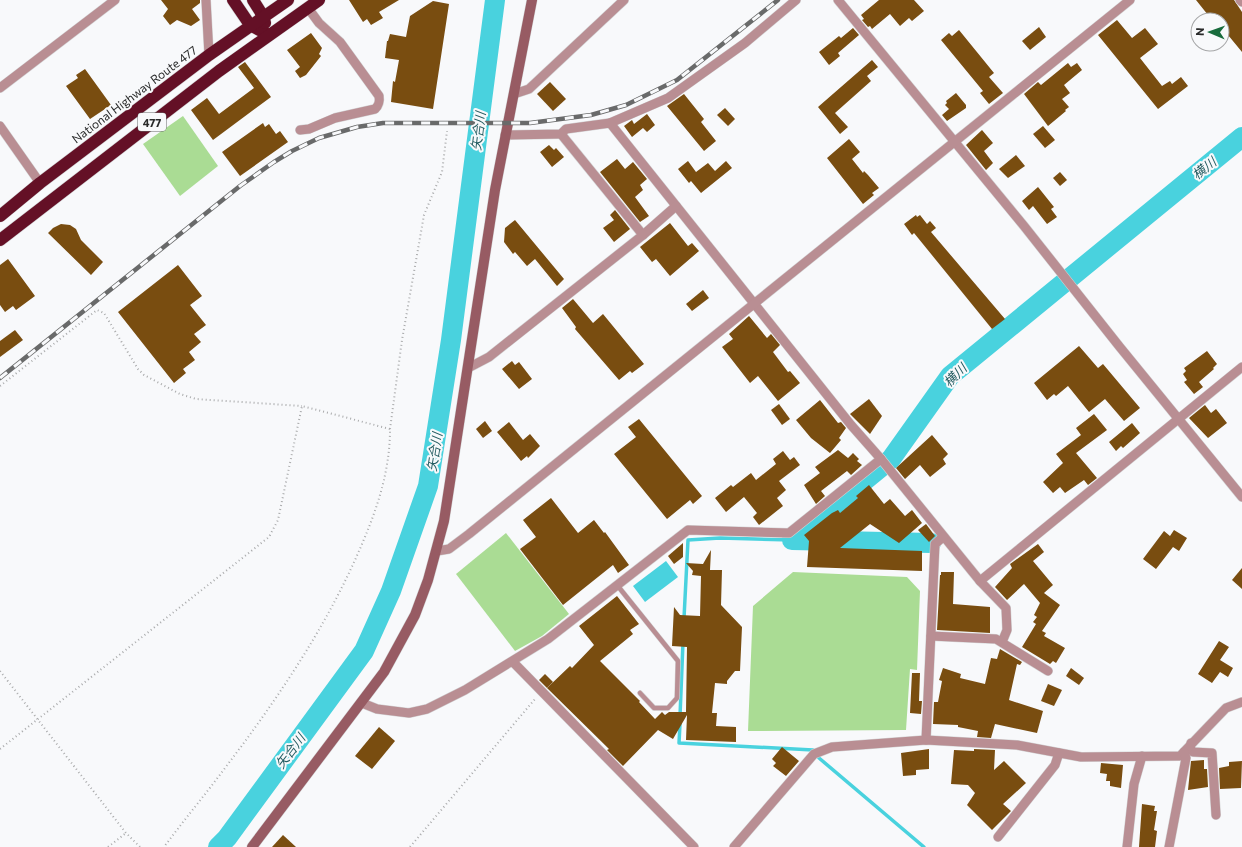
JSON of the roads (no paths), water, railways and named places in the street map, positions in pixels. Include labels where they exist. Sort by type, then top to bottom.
[{"type":"highway","points":[[233,0],[250,25],[269,35]]},
{"type":"highway","points":[[253,0],[263,16],[269,35]]},
{"type":"highway","name":"National Highway Route 477","points":[[0,216],[40,183],[209,55],[288,0]]},
{"type":"highway","name":"477","points":[[0,240],[218,71],[319,0]]},
{"type":"street","points":[[0,88],[115,0]]},
{"type":"street","points":[[206,0],[209,55]]},
{"type":"street","points":[[252,847],[384,672],[415,615],[437,551],[452,476],[488,228],[532,0]]},
{"type":"street","points":[[514,94],[529,89],[624,0]]},
{"type":"street","points":[[506,135],[561,134],[566,129],[610,124],[668,98],[745,43],[796,0]]},
{"type":"street","points":[[838,0],[955,141],[1242,497]]},
{"type":"street","points":[[437,551],[449,549],[469,534],[1130,0]]},
{"type":"street","points":[[300,130],[309,129],[335,118],[375,109],[379,106],[380,101],[379,96],[340,42],[319,23],[308,8]]},
{"type":"street","points":[[610,124],[851,426],[881,459],[980,581],[1006,608],[1007,630],[1002,642]]},
{"type":"street","points":[[0,126],[40,183]]},
{"type":"street","points":[[561,134],[642,235]]},
{"type":"street","points":[[468,368],[489,357],[642,235],[676,206]]},
{"type":"street","points":[[980,581],[1242,367]]},
{"type":"street","points":[[362,703],[377,709],[393,712],[418,712],[466,690],[548,639],[688,530],[789,533],[881,459]]},
{"type":"street","points":[[926,740],[935,544],[943,537]]},
{"type":"street","points":[[931,636],[993,638],[1002,642],[1048,671]]},
{"type":"street","points":[[513,662],[694,847]]},
{"type":"street","points":[[734,847],[814,754],[823,750],[838,746],[926,740],[1017,745],[1081,757],[1180,756],[1226,708],[1242,702]]},
{"type":"street","points":[[1191,743],[1190,748],[1194,752],[1212,753],[1216,815]]},
{"type":"street","points":[[1170,847],[1186,758],[1184,752]]},
{"type":"street","points":[[998,837],[1055,765],[1058,753]]},
{"type":"street","points":[[1127,847],[1134,784],[1142,756]]},
{"type":"lane","points":[[617,585],[678,661],[677,698],[668,708],[654,708],[640,693]]},
{"type":"water","points":[[666,561],[678,577],[645,602],[633,586]]},
{"type":"waterway","name":"矢合川","points":[[218,847],[227,838],[364,651],[391,591],[428,486],[451,340],[495,0]]},
{"type":"waterway","name":"横川","points":[[931,543],[792,540],[891,459],[950,376],[1242,137]]},
{"type":"waterway","points":[[684,618],[688,540],[720,538],[792,540]]},
{"type":"waterway","points":[[680,716],[683,642]]},
{"type":"waterway","points":[[680,724],[679,743],[813,750]]},
{"type":"waterway","points":[[819,758],[924,847]]},
{"type":"railway","points":[[0,378],[240,186],[292,151],[319,138],[357,127],[383,123],[530,123],[591,115],[626,105],[677,80],[778,0]]}]
